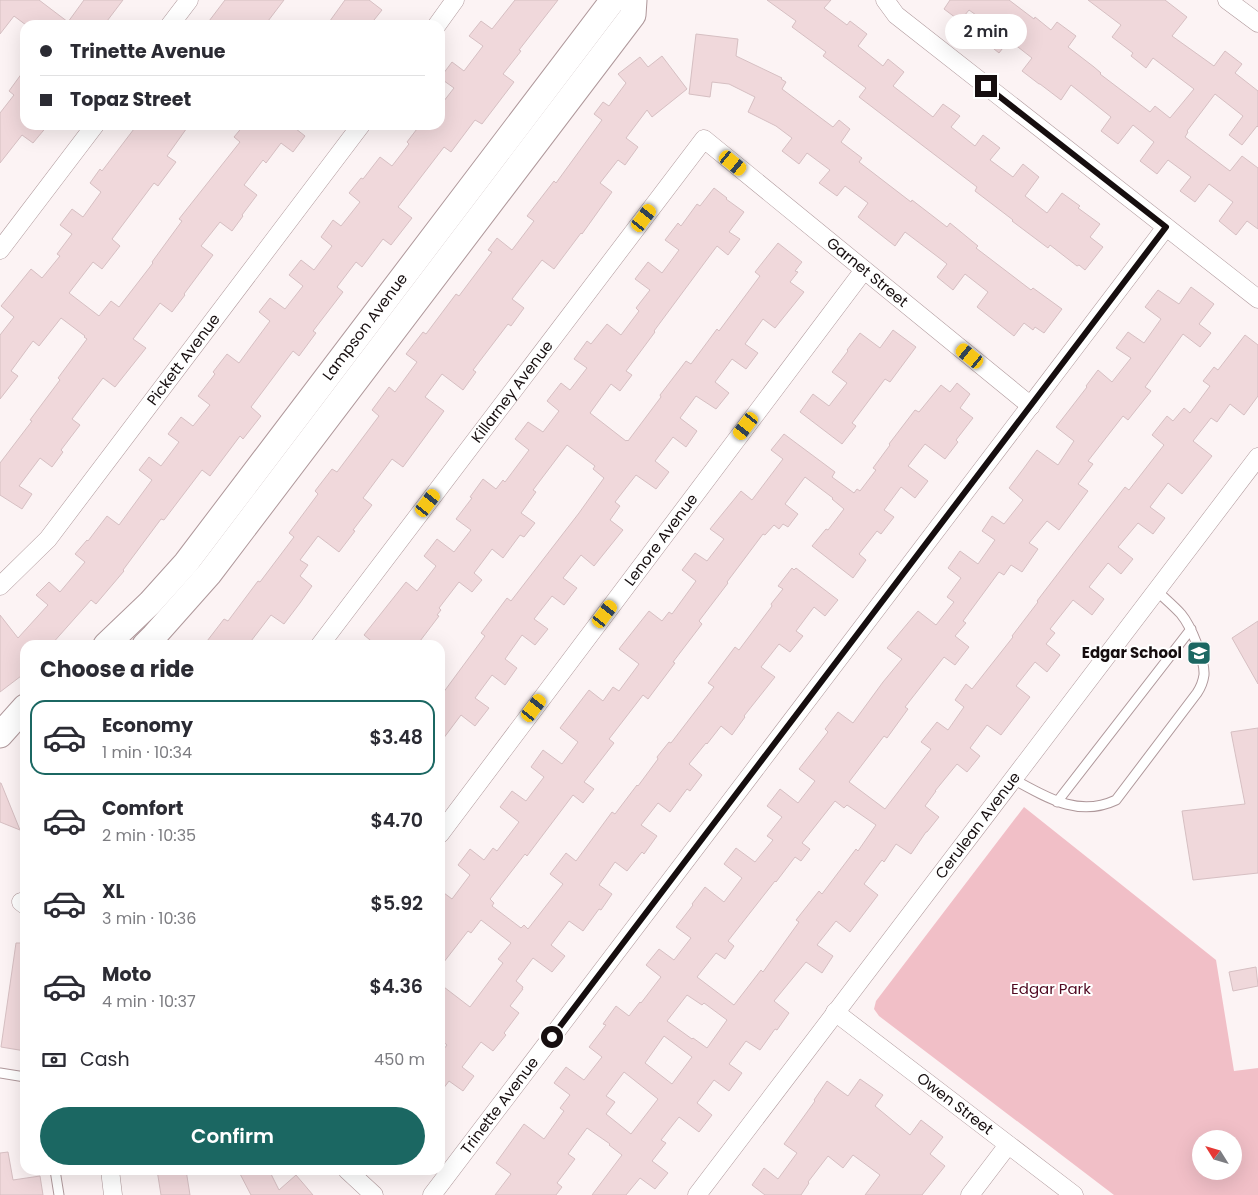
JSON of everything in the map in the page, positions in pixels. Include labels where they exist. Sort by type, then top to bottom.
[{"type":"main road","name":"Lampson Avenue","points":[[111,640],[150,603],[186,563],[614,0]]},
{"type":"main road","name":"Lampson Avenue","points":[[150,640],[209,574],[633,15],[634,0]]},
{"type":"main road","points":[[0,735],[20,713]]},
{"type":"main road","points":[[0,744],[20,736]]},
{"type":"street","points":[[174,20],[189,0]]},
{"type":"street","points":[[440,20],[456,0]]},
{"type":"street","points":[[885,0],[896,15],[1258,299]]},
{"type":"street","points":[[1227,0],[1258,23]]},
{"type":"street","points":[[0,250],[91,130]]},
{"type":"street","name":"Pickett Avenue","points":[[0,586],[48,539],[357,130]]},
{"type":"street","name":"Garnet Street","points":[[704,139],[1031,406]]},
{"type":"street","name":"Killarney Avenue","points":[[324,640],[704,139]]},
{"type":"street","name":"Trinette Avenue","points":[[432,1195],[1166,227]]},
{"type":"street","name":"Lenore Avenue","points":[[445,827],[864,270]]},
{"type":"street","name":"Cerulean Avenue","points":[[697,1195],[1258,457]]},
{"type":"street","name":"Owen Street","points":[[835,1012],[1074,1195]]},
{"type":"street","points":[[970,1195],[1008,1145]]},
{"type":"street","points":[[111,1175],[114,1195]]},
{"type":"street","points":[[352,1175],[374,1195]]},
{"type":"lane","points":[[1013,778],[1057,802],[1083,808],[1106,805],[1116,800],[1202,684],[1204,673],[1202,659],[1191,629],[1182,615],[1156,590]]},
{"type":"lane","points":[[1057,802],[1191,629]]},
{"type":"lane","points":[[0,1073],[20,1076]]},
{"type":"lane","points":[[56,1175],[59,1195]]},
{"type":"green space","name":"Edgar Park","points":[[1024,807],[1216,960],[1234,1071],[1258,1068],[1258,1195],[1114,1195],[879,1016],[874,1009],[876,1001]]},
{"type":"building","points":[[0,0],[39,0],[65,20],[20,20],[14,16],[0,34]]},
{"type":"building","points":[[84,0],[123,0],[108,20],[69,20]]},
{"type":"building","points":[[225,0],[284,0],[269,20],[210,20]]},
{"type":"building","points":[[345,0],[369,0],[382,10],[374,20],[331,20]]},
{"type":"building","points":[[515,0],[558,0],[503,74],[514,82],[482,124],[475,120],[451,152],[444,147],[398,207],[412,218],[391,245],[383,239],[362,267],[356,262],[337,287],[343,292],[313,331],[316,333],[299,356],[293,351],[251,407],[261,416],[243,439],[240,436],[210,476],[202,470],[164,520],[161,519],[124,571],[96,604],[91,600],[55,640],[20,640],[20,677],[0,692],[0,615],[18,638],[48,605],[36,595],[49,582],[60,592],[85,562],[75,554],[88,541],[107,516],[119,525],[152,480],[139,470],[149,457],[161,466],[179,442],[168,434],[181,417],[193,426],[210,405],[198,396],[215,374],[213,372],[227,354],[239,363],[270,321],[259,312],[270,298],[285,309],[303,286],[289,275],[301,260],[314,270],[332,246],[321,237],[333,220],[341,226],[360,202],[349,193],[361,178],[363,179],[380,157],[392,166],[409,144],[407,142],[416,130],[445,130],[445,100],[454,88],[445,82],[445,71],[452,62],[464,71],[483,46],[469,36],[481,21],[492,29]]},
{"type":"building","points":[[767,0],[831,0],[824,8],[847,25],[850,21],[867,34],[858,46],[883,66],[888,59],[904,72],[893,86],[933,117],[943,104],[960,116],[951,127],[975,146],[983,135],[1000,148],[990,160],[1013,177],[1023,164],[1039,177],[1025,196],[1047,213],[1062,193],[1080,206],[1078,208],[1100,224],[1090,237],[1103,247],[1085,270],[1050,245],[1048,248],[1012,221],[975,191],[977,187],[859,97],[866,88],[823,56],[826,52],[792,27],[796,21]]},
{"type":"building","points":[[950,0],[1009,0],[1051,30],[1057,22],[1076,36],[1068,47],[1150,112],[1155,106],[1170,118],[1194,89],[1153,58],[1146,68],[1131,56],[1133,53],[1112,37],[1121,25],[1088,0],[1165,0],[1187,17],[1172,36],[1214,66],[1225,51],[1242,64],[1235,73],[1258,91],[1258,127],[1242,145],[1229,135],[1243,116],[1215,94],[1187,131],[1185,137],[1230,171],[1242,156],[1258,168],[1258,229],[1247,221],[1236,235],[1219,221],[1233,202],[1209,184],[1195,202],[1180,191],[1191,177],[1168,160],[1157,174],[1140,161],[1154,142],[1133,125],[1118,144],[1101,131],[1111,117],[1071,85],[1061,100],[1022,71],[1032,58],[1009,40],[999,53],[983,40],[993,27],[969,10],[960,21],[944,9]]},
{"type":"building","points":[[696,34],[738,39],[736,56],[782,78],[786,82],[782,89],[833,127],[839,120],[850,129],[841,142],[862,158],[859,162],[947,227],[950,223],[978,246],[976,248],[1031,290],[1033,288],[1062,309],[1044,333],[1035,327],[1033,330],[1024,323],[1014,336],[977,307],[988,292],[965,274],[953,290],[937,277],[947,264],[938,257],[905,232],[895,246],[858,217],[868,203],[845,186],[837,196],[819,183],[830,170],[807,153],[799,164],[782,151],[792,138],[776,126],[748,112],[755,97],[729,84],[712,82],[710,97],[689,94]]},
{"type":"building","points":[[662,56],[687,89],[652,117],[647,110],[626,138],[638,147],[625,165],[618,160],[600,183],[612,192],[554,269],[542,260],[512,299],[524,308],[511,326],[508,324],[473,370],[476,372],[463,390],[442,374],[425,397],[444,411],[403,467],[392,459],[363,498],[372,505],[339,552],[318,536],[300,560],[308,565],[300,576],[312,586],[284,624],[271,615],[252,640],[208,640],[224,619],[228,621],[294,537],[289,533],[318,494],[315,491],[332,469],[337,472],[379,416],[372,410],[389,387],[395,392],[417,362],[406,354],[423,332],[426,334],[456,294],[459,296],[492,252],[488,250],[497,238],[512,250],[534,221],[527,216],[554,181],[556,183],[602,120],[594,114],[603,102],[609,106],[626,83],[618,74],[640,57],[648,67]]},
{"type":"building","points":[[20,76],[20,130],[44,130],[33,143],[22,135],[0,163],[0,113],[14,95],[9,91]]},
{"type":"building","points":[[133,130],[185,130],[167,156],[176,162],[158,186],[154,183],[112,239],[120,246],[102,269],[93,262],[69,293],[99,316],[111,301],[119,307],[153,263],[182,221],[179,219],[240,142],[234,137],[240,130],[297,130],[305,136],[293,152],[281,143],[266,163],[263,160],[244,185],[257,195],[243,216],[232,231],[220,222],[201,246],[213,255],[172,312],[160,303],[133,339],[146,348],[115,387],[103,378],[72,419],[80,425],[61,450],[63,452],[52,467],[40,458],[19,486],[32,494],[22,509],[0,495],[0,463],[32,421],[30,420],[60,380],[58,378],[87,339],[61,318],[39,346],[33,341],[11,371],[18,376],[0,399],[0,335],[14,317],[1,306],[31,269],[42,278],[60,256],[57,254],[72,234],[60,225],[72,209],[83,217],[101,192],[90,183],[100,169],[102,171]]},
{"type":"building","points":[[714,188],[744,212],[729,232],[740,239],[728,255],[717,246],[626,371],[632,375],[620,391],[611,384],[590,413],[628,441],[686,361],[691,364],[717,329],[719,331],[760,276],[755,272],[778,243],[802,262],[795,271],[798,272],[790,282],[804,292],[775,328],[763,319],[745,344],[758,353],[746,369],[732,359],[715,382],[729,393],[716,409],[696,396],[680,418],[697,431],[686,447],[673,437],[655,461],[669,472],[656,489],[636,475],[615,502],[620,506],[610,520],[623,530],[594,566],[581,555],[563,578],[577,588],[564,605],[552,596],[534,619],[548,629],[535,645],[522,635],[505,659],[517,668],[505,685],[492,675],[475,698],[489,708],[475,726],[461,715],[445,736],[445,690],[485,636],[481,633],[507,598],[511,601],[604,478],[593,469],[595,466],[567,445],[533,490],[536,492],[521,513],[535,523],[524,537],[520,535],[503,558],[492,549],[474,573],[482,580],[472,592],[459,582],[439,608],[441,610],[437,615],[439,616],[421,640],[370,640],[364,635],[406,582],[417,591],[436,566],[424,556],[437,539],[454,552],[471,530],[456,519],[472,498],[470,497],[483,479],[496,489],[503,480],[505,482],[529,450],[515,439],[528,422],[543,432],[559,411],[547,401],[561,383],[570,390],[587,368],[574,359],[587,341],[591,344],[607,324],[621,335],[639,311],[636,308],[650,290],[635,279],[648,262],[662,273],[679,250],[665,240],[678,223],[681,226],[697,204],[700,206]]},
{"type":"building","points":[[1191,287],[1214,304],[1199,324],[1211,333],[1200,347],[1183,334],[1145,387],[1151,391],[1128,420],[1123,416],[1088,461],[1093,464],[1078,484],[1088,491],[1059,530],[1047,521],[1029,543],[1038,549],[1022,572],[1011,565],[1004,575],[999,572],[963,621],[966,623],[955,636],[969,647],[955,665],[944,657],[905,707],[908,709],[887,738],[884,736],[849,782],[885,809],[931,749],[921,742],[937,722],[948,730],[964,707],[955,700],[966,684],[972,689],[1125,487],[1129,490],[1164,445],[1152,435],[1167,416],[1173,421],[1184,408],[1190,413],[1210,386],[1203,381],[1214,367],[1218,370],[1245,335],[1258,345],[1258,396],[1244,415],[1230,404],[1217,422],[1211,418],[1193,441],[1212,456],[1182,494],[1168,483],[1150,507],[1165,518],[1153,534],[1138,523],[1118,547],[1133,559],[1121,574],[1108,563],[1089,587],[1104,599],[1092,615],[1073,600],[1050,629],[1055,633],[1046,644],[1060,655],[1047,672],[1035,662],[1016,686],[1030,697],[1001,735],[987,725],[970,748],[980,756],[967,772],[957,764],[935,791],[925,806],[939,817],[911,854],[896,844],[884,862],[882,860],[864,884],[878,895],[850,932],[836,921],[817,945],[833,956],[822,973],[806,962],[774,1001],[789,1013],[760,1050],[746,1041],[729,1064],[742,1073],[729,1091],[714,1080],[697,1103],[712,1115],[699,1132],[679,1117],[661,1140],[666,1143],[652,1161],[668,1173],[655,1189],[640,1178],[626,1195],[592,1195],[622,1155],[587,1128],[568,1154],[575,1159],[557,1183],[562,1187],[556,1195],[495,1195],[511,1174],[496,1163],[524,1124],[544,1139],[564,1111],[560,1108],[570,1095],[554,1083],[566,1067],[584,1080],[602,1057],[589,1047],[606,1025],[603,1024],[616,1006],[629,1016],[661,977],[646,965],[659,949],[674,960],[691,938],[676,927],[705,887],[724,902],[742,878],[724,864],[736,848],[755,862],[773,840],[767,836],[782,817],[767,806],[780,789],[798,803],[815,781],[799,769],[828,732],[825,729],[838,712],[853,723],[902,659],[887,648],[918,611],[936,625],[954,602],[947,597],[961,578],[948,568],[960,551],[978,564],[995,540],[982,531],[992,516],[1004,524],[1023,500],[1009,488],[1037,450],[1058,465],[1074,441],[1056,427],[1098,370],[1112,382],[1131,358],[1116,348],[1128,332],[1144,343],[1161,319],[1145,307],[1158,290],[1179,304]],"holes":[[[835,801],[844,808],[847,805],[876,825],[858,851],[856,849],[822,894],[819,891],[796,920],[799,922],[763,972],[761,970],[734,1005],[697,977],[716,953],[725,959],[734,946],[728,941],[795,857],[801,861],[810,849],[802,843]],[[687,995],[702,1005],[704,1003],[727,1020],[707,1048],[667,1021]],[[664,1036],[692,1057],[672,1084],[645,1063]],[[624,1072],[658,1099],[631,1134],[606,1114],[615,1102],[606,1096]]]},
{"type":"building","points":[[893,330],[916,347],[890,382],[885,379],[852,423],[856,426],[842,444],[800,412],[813,394],[829,406],[847,383],[832,372],[860,333],[880,348]]},
{"type":"building","points":[[957,383],[970,394],[960,408],[973,418],[956,440],[958,442],[945,459],[925,444],[908,466],[928,481],[915,498],[901,487],[884,510],[894,517],[881,534],[877,531],[859,554],[866,560],[853,578],[812,546],[826,529],[828,530],[844,509],[833,498],[805,477],[785,504],[798,514],[788,527],[783,524],[779,529],[774,525],[765,535],[763,534],[699,621],[702,624],[648,699],[643,695],[609,739],[614,743],[584,782],[594,789],[583,803],[573,795],[527,856],[525,854],[490,899],[494,903],[492,906],[521,928],[524,925],[528,929],[563,884],[550,874],[566,853],[576,861],[612,812],[615,814],[638,786],[658,759],[657,757],[669,742],[671,743],[714,687],[708,683],[735,647],[739,650],[772,606],[771,604],[783,589],[778,586],[792,568],[794,570],[796,568],[838,600],[825,616],[814,607],[796,631],[803,636],[790,652],[779,644],[761,667],[775,677],[744,716],[732,735],[721,726],[689,764],[702,775],[690,791],[687,789],[670,812],[658,803],[641,825],[657,836],[644,854],[642,852],[627,871],[615,862],[599,885],[612,894],[601,910],[599,909],[583,931],[569,921],[551,945],[565,956],[552,972],[533,958],[516,981],[523,989],[510,1006],[519,1013],[504,1033],[506,1035],[493,1051],[481,1042],[462,1067],[474,1076],[463,1091],[449,1081],[445,1086],[445,1048],[447,1045],[445,1043],[445,988],[470,1007],[503,963],[498,959],[511,943],[481,920],[471,933],[468,931],[445,961],[445,894],[452,899],[470,875],[458,865],[470,849],[484,860],[493,848],[497,851],[519,822],[500,807],[512,791],[526,801],[544,777],[531,767],[543,750],[562,764],[578,742],[560,728],[589,690],[603,701],[613,687],[619,691],[639,664],[619,649],[649,611],[662,621],[669,612],[672,614],[696,581],[682,570],[695,553],[707,561],[724,539],[710,529],[741,491],[752,500],[783,459],[771,450],[784,434],[835,472],[832,477],[854,493],[857,489],[860,491],[876,470],[873,468],[915,410],[919,412],[941,385],[950,392]]},
{"type":"building","points":[[1258,621],[1258,684],[1232,638]]},
{"type":"building","points":[[1258,728],[1258,873],[1193,880],[1182,811],[1245,804],[1231,732]]},
{"type":"building","points":[[1,783],[20,830],[0,822]]},
{"type":"building","points":[[16,943],[20,943],[20,1050],[1,1047]]},
{"type":"building","points":[[1256,967],[1258,986],[1233,991],[1229,972]]},
{"type":"building","points":[[860,1079],[883,1095],[875,1106],[910,1135],[921,1120],[943,1137],[930,1154],[945,1166],[922,1195],[865,1195],[880,1175],[853,1155],[843,1168],[828,1156],[808,1182],[801,1195],[765,1195],[752,1185],[764,1168],[778,1179],[797,1153],[784,1144],[827,1081],[848,1096]]},
{"type":"building","points":[[8,1152],[13,1180],[40,1176],[43,1195],[0,1195],[0,1153]]},
{"type":"building","points":[[158,1175],[187,1175],[190,1195],[161,1195]]},
{"type":"building","points":[[241,1175],[272,1175],[279,1190],[296,1175],[313,1195],[251,1195]]},
{"type":"place","name":"Edgar School","points":[[1199,653]]},
{"type":"route","points":[[552,1037],[1166,227],[986,86]]}]
